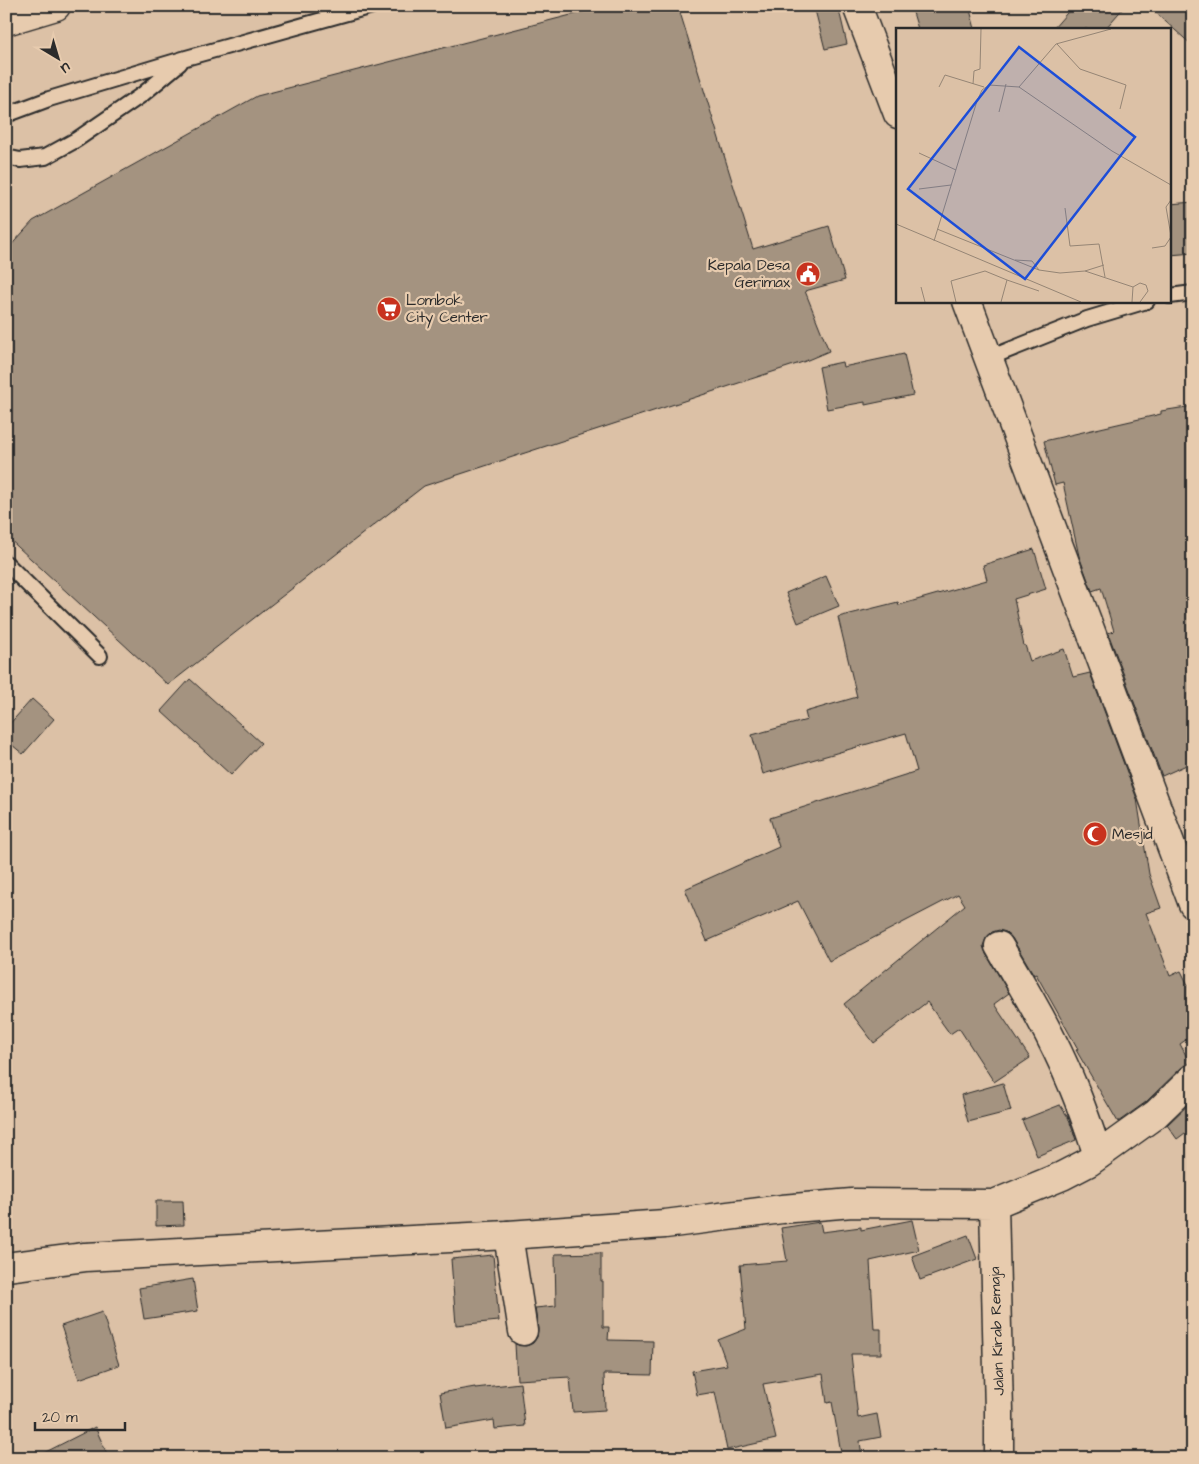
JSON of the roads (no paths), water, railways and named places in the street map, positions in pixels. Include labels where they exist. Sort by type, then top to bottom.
[{"type":"main road","points":[[6,22],[56,6]]},
{"type":"main road","points":[[858,6],[896,109]]},
{"type":"main road","points":[[968,302],[1193,904]]},
{"type":"main road","points":[[999,946],[1032,1000],[1061,1059],[1098,1155]]},
{"type":"main road","points":[[6,1267],[85,1257],[508,1235],[665,1224],[782,1209],[852,1203],[994,1204],[1062,1176],[1090,1162],[1156,1114],[1193,1078]]},
{"type":"main road","name":"Jalan Kirab Remaja","points":[[994,1204],[999,1458]]},
{"type":"main road","points":[[508,1235],[522,1331]]},
{"type":"lane","points":[[6,115],[49,99],[186,58],[372,6]]},
{"type":"lane","points":[[6,157],[20,160],[45,157],[76,140],[143,94],[186,58]]},
{"type":"lane","points":[[1172,296],[1193,294]]},
{"type":"lane","points":[[988,358],[1087,319],[1144,302]]},
{"type":"lane","points":[[6,563],[100,656]]},
{"type":"place","name":"Kepala Desa Gerimax","points":[[808,274]]},
{"type":"place","name":"Lombok City Center","points":[[389,309]]},
{"type":"place","name":"Mesjid","points":[[1095,834]]}]
